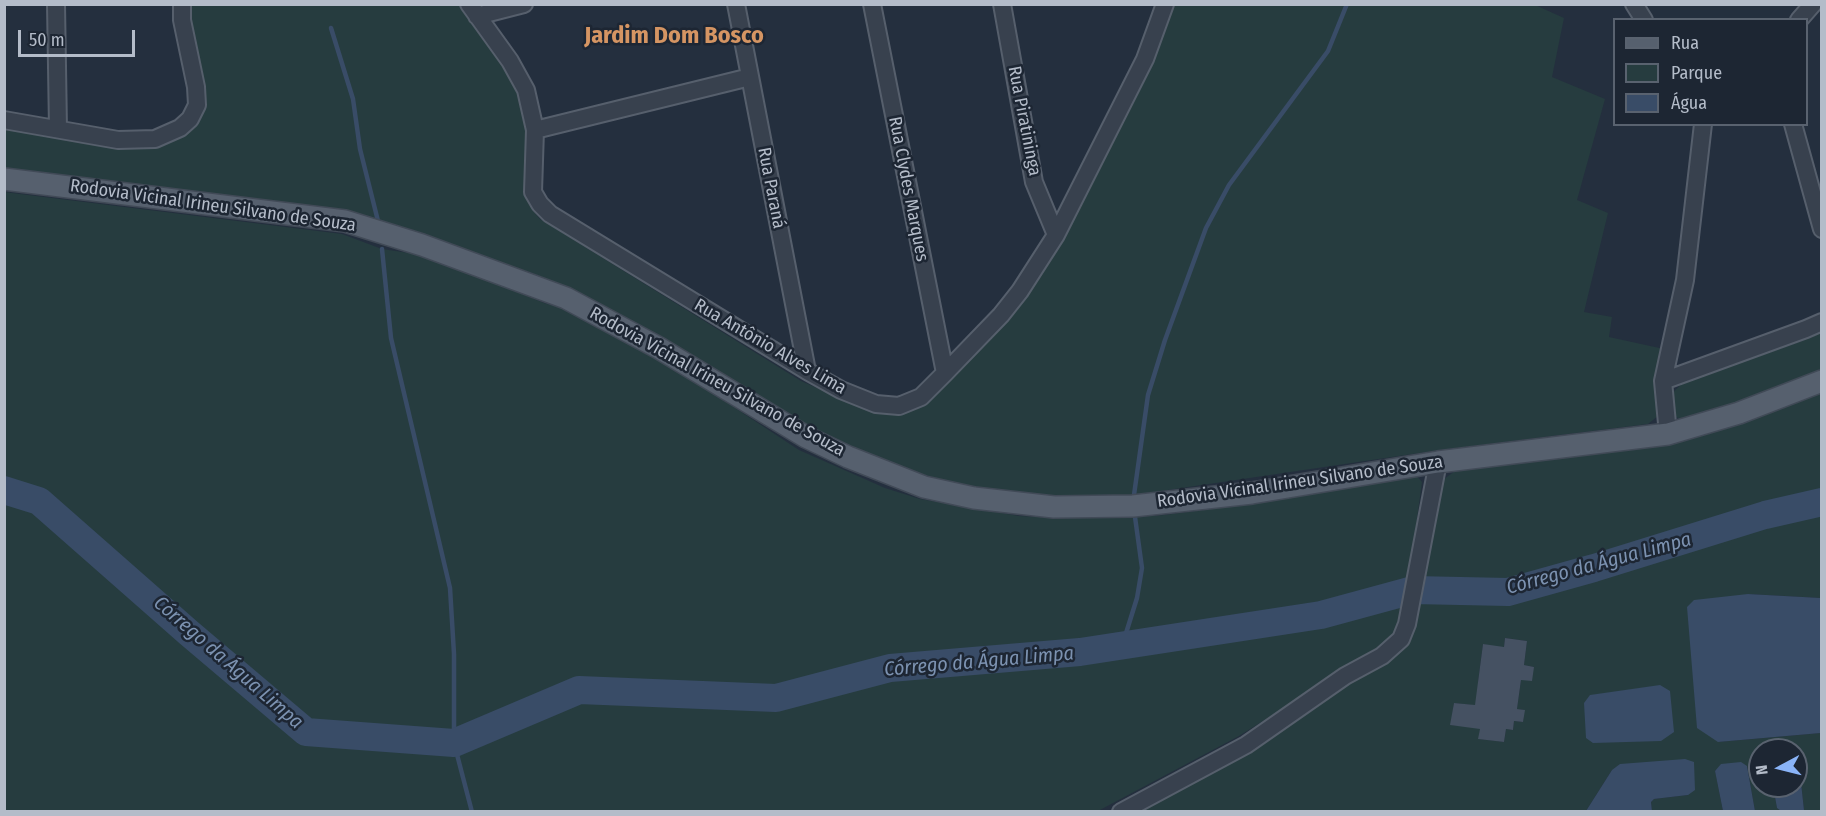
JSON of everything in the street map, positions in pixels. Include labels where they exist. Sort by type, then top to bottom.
[{"type":"main road","name":"Rodovia Vicinal Irineu Silvano de Souza","points":[[4,179],[345,221],[422,245],[566,298],[659,348],[806,437],[848,457],[924,487],[974,498],[1054,507],[1133,506],[1252,493],[1438,462],[1668,434],[1739,413],[1821,381]]},
{"type":"street","points":[[56,4],[58,129]]},
{"type":"street","points":[[4,120],[118,140],[154,139],[180,128],[190,119],[197,105],[196,87],[182,20],[182,4]]},
{"type":"street","points":[[473,10],[524,4]]},
{"type":"street","name":"Rua Paraná","points":[[736,4],[807,371]]},
{"type":"street","name":"Rua Clydes Marques","points":[[872,4],[945,373]]},
{"type":"street","name":"Rua Piratininga","points":[[1002,4],[1035,182],[1056,235]]},
{"type":"street","name":"Rua Antônio Alves Lima","points":[[473,10],[510,61],[526,90],[535,130],[533,192],[550,214],[841,390],[876,404],[899,406],[921,397],[1001,315],[1020,291],[1056,235],[1145,59],[1164,4]]},
{"type":"street","points":[[1634,4],[1643,18]]},
{"type":"street","points":[[1801,18],[1813,4]]},
{"type":"street","points":[[535,130],[750,77]]},
{"type":"street","points":[[1668,434],[1663,381],[1685,280],[1703,126]]},
{"type":"street","points":[[1794,126],[1821,229]]},
{"type":"street","points":[[1663,381],[1821,322]]},
{"type":"street","points":[[1121,812],[1246,745],[1345,676],[1382,656],[1401,639],[1407,624],[1438,462]]},
{"type":"green space","points":[[189,5],[460,5],[504,65],[519,96],[529,142],[526,187],[532,208],[540,219],[801,381],[840,398],[899,413],[1002,325],[1172,5],[1535,5],[1564,18],[1552,77],[1605,99],[1577,200],[1608,213],[1584,312],[1612,317],[1609,337],[1664,349],[1655,386],[1658,416],[1648,424],[1440,450],[1134,495],[1056,496],[978,489],[898,468],[854,453],[571,289],[426,235],[378,221],[5,169],[4,129],[120,148],[197,119]]},
{"type":"green space","points":[[4,192],[342,234],[382,249],[416,254],[544,303],[566,309],[653,354],[799,450],[885,488],[920,499],[1019,516],[1135,517],[1258,503],[1415,474],[1422,482],[1410,570],[1397,634],[1380,650],[1342,671],[1239,736],[1098,811],[5,811]]},
{"type":"green space","points":[[1821,332],[1821,374],[1687,422],[1676,417],[1672,393],[1683,383],[1810,338]]},
{"type":"green space","points":[[1821,390],[1821,598],[1748,594],[1718,742],[1748,739],[1748,772],[1747,766],[1715,770],[1723,811],[1652,811],[1651,802],[1654,799],[1688,795],[1612,770],[1586,811],[1137,812],[1249,752],[1348,684],[1401,651],[1410,637],[1440,482],[1455,471],[1671,444]],"holes":[[[1505,638],[1527,641],[1524,665],[1534,667],[1521,680],[1517,709],[1524,710],[1523,722],[1514,721],[1513,730],[1506,729],[1504,742],[1479,739],[1481,723],[1460,721],[1459,726],[1451,725],[1454,703],[1481,706],[1478,682],[1483,644],[1503,654]]]},
{"type":"green space","points":[[1821,733],[1821,811],[1802,811],[1804,810],[1803,798],[1808,798],[1808,738],[1764,738]]},
{"type":"green space","points":[[1753,798],[1775,798],[1777,808],[1781,811],[1755,811]]},
{"type":"water","points":[[1748,594],[1821,598],[1821,733],[1718,742],[1697,728],[1687,607],[1694,600]]},
{"type":"water","points":[[1660,685],[1670,691],[1674,732],[1661,741],[1593,743],[1586,738],[1584,703],[1590,695]]},
{"type":"water","points":[[1685,759],[1694,762],[1695,790],[1688,795],[1654,799],[1651,802],[1652,811],[1586,811],[1612,770],[1620,764]]},
{"type":"water","points":[[1741,762],[1747,766],[1748,798],[1753,798],[1755,811],[1723,811],[1715,771],[1721,764]]},
{"type":"water","points":[[1775,798],[1803,798],[1804,810],[1781,811],[1777,808]]},
{"type":"building","points":[[1505,638],[1527,641],[1524,665],[1534,667],[1532,681],[1521,680],[1517,709],[1525,710],[1523,722],[1514,721],[1513,730],[1506,729],[1504,742],[1478,739],[1480,729],[1450,725],[1454,703],[1475,705],[1483,644],[1504,647]]},
{"type":"waterway","points":[[1134,495],[1148,395],[1165,340],[1206,228],[1229,185],[1328,51],[1347,4]]},
{"type":"waterway","points":[[331,28],[353,99],[360,149],[378,221]]},
{"type":"waterway","points":[[382,249],[391,338],[450,588],[454,654],[454,743],[472,812]]},
{"type":"waterway","name":"Córrego da Água Limpa","points":[[4,490],[39,501],[306,732],[454,743],[579,690],[776,698],[890,668],[1080,652],[1321,615],[1413,590],[1508,592],[1765,515],[1822,502]]},
{"type":"waterway","points":[[1122,646],[1137,598],[1142,568],[1135,517]]},
{"type":"district","name":"Jardim Dom Bosco","points":[[674,36]]}]
